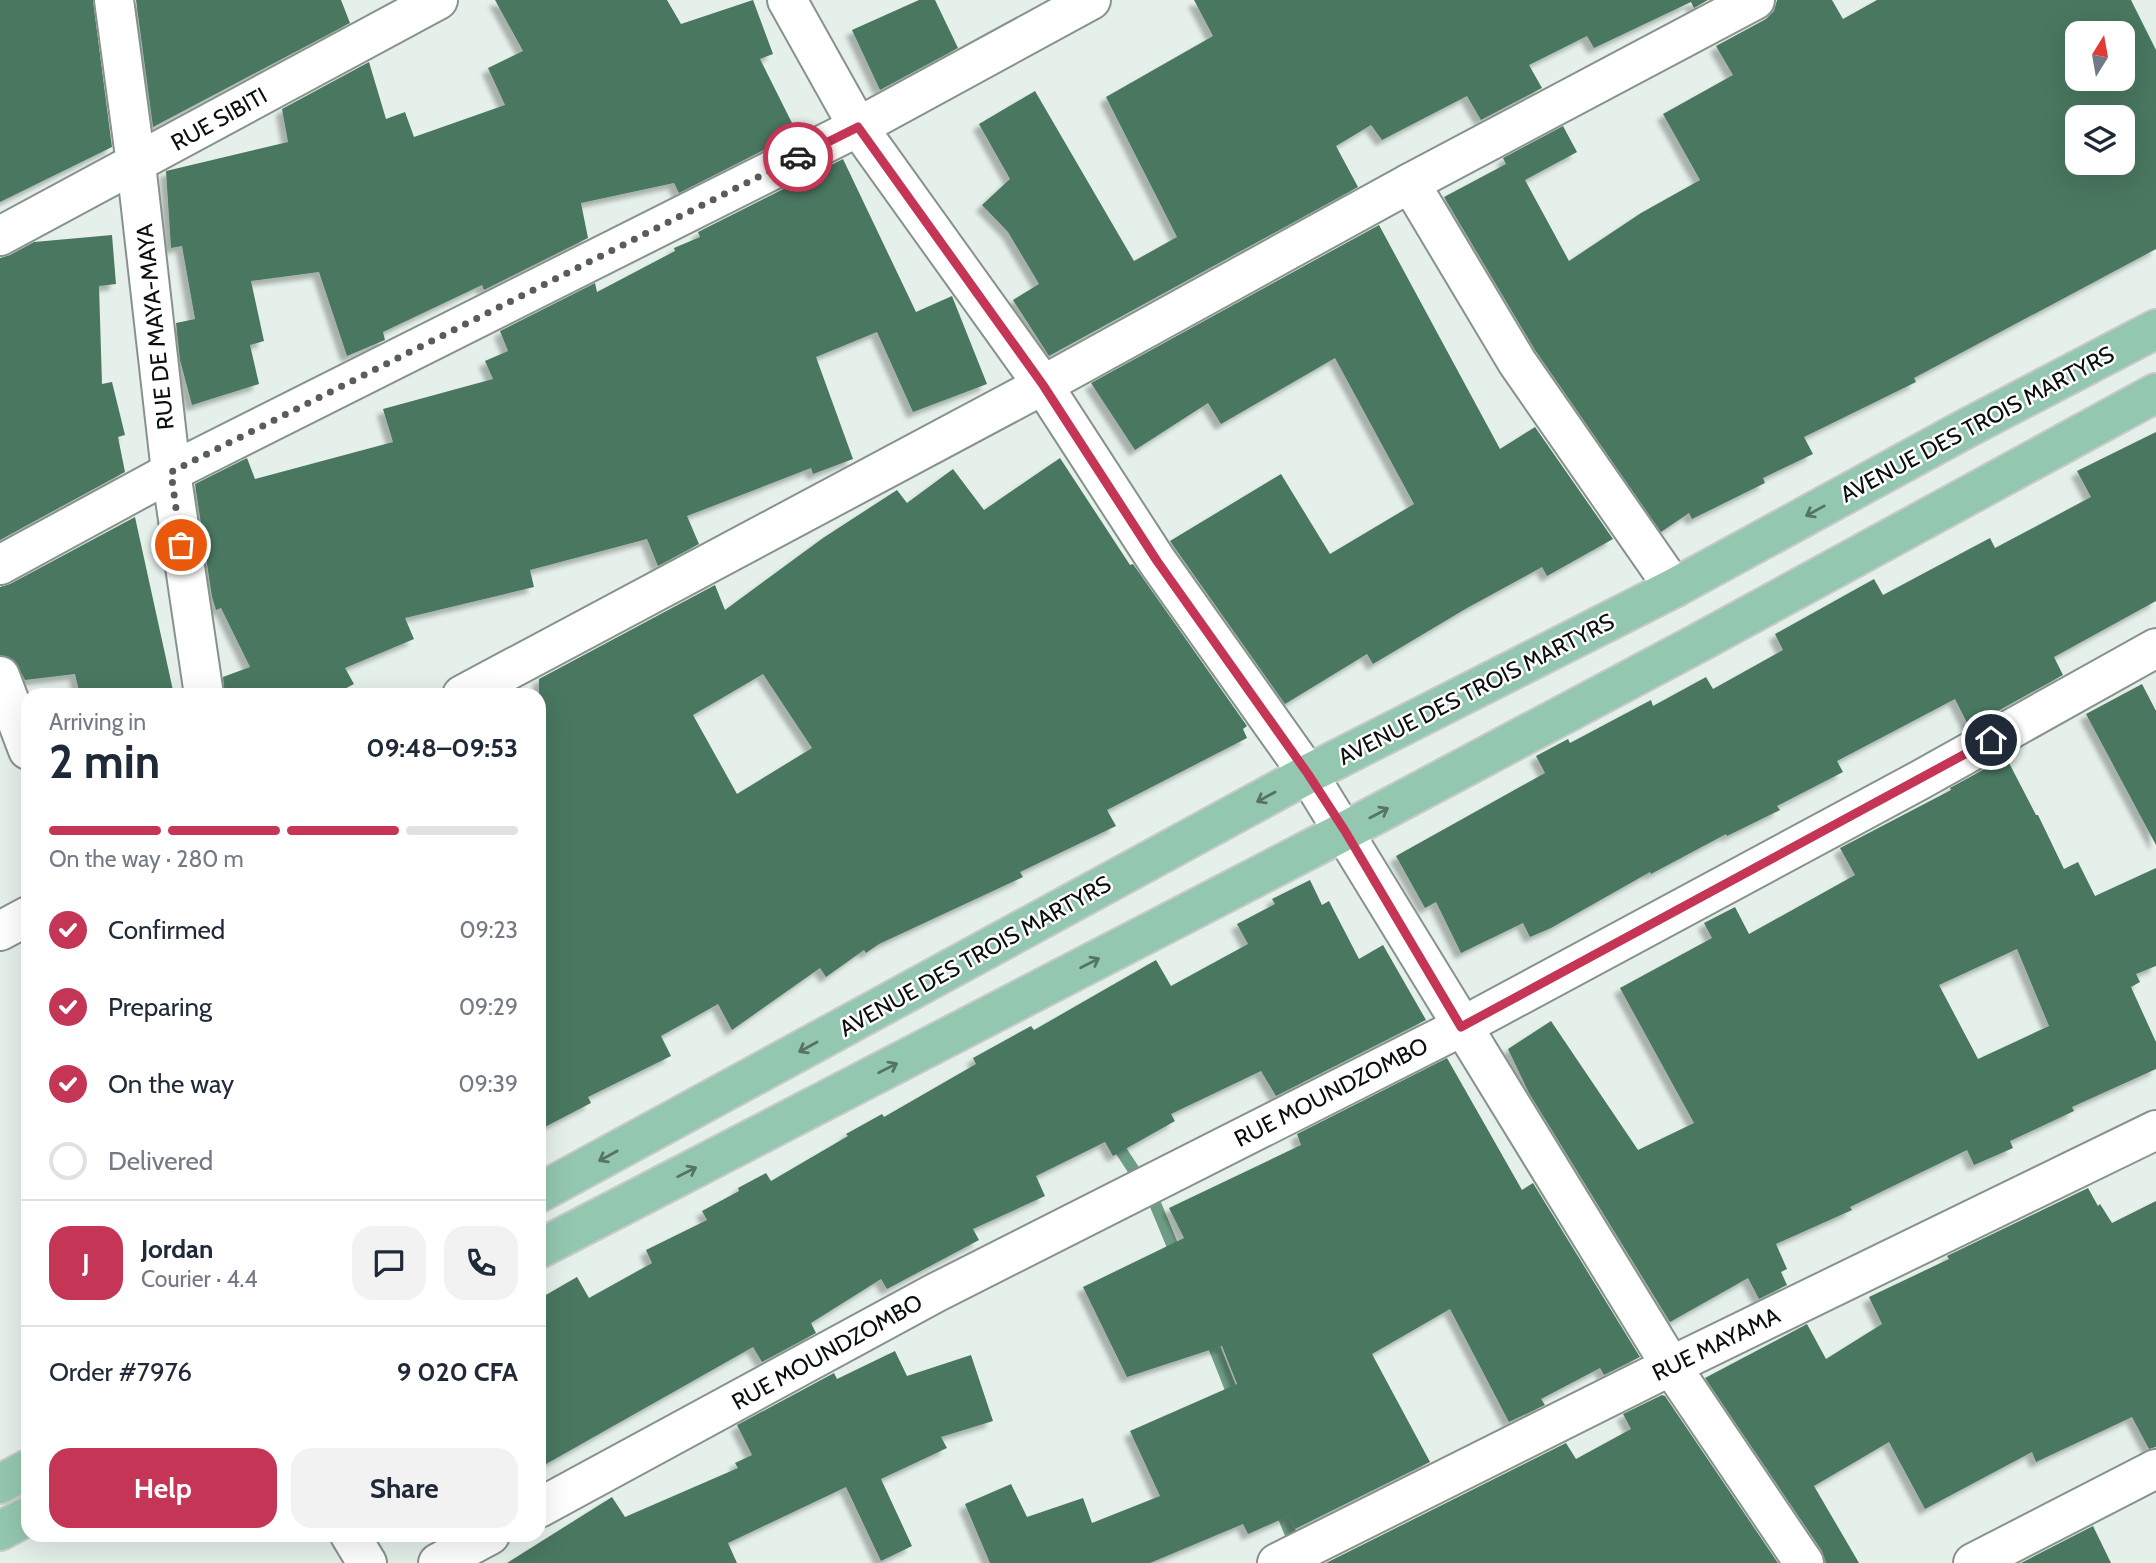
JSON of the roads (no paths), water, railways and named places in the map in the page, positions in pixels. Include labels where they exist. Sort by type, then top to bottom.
[{"type":"main road","name":"AVENUE DES TROIS MARTYRS","points":[[546,1189],[1308,774],[1674,588],[1967,428],[2156,329]]},
{"type":"main road","points":[[546,1245],[1345,831],[2156,393]]},
{"type":"main road","points":[[0,1484],[21,1473]]},
{"type":"main road","points":[[0,1531],[21,1520]]},
{"type":"street","name":"RUE DE MAYA-MAYA","points":[[114,0],[136,164],[171,472],[203,688]]},
{"type":"street","name":"RUE SIBITI","points":[[0,236],[438,0]]},
{"type":"street","points":[[787,0],[858,127],[1043,385],[1157,561],[1308,774],[1671,1366],[1804,1563]]},
{"type":"street","points":[[0,565],[171,472],[858,127],[1091,0]]},
{"type":"street","points":[[475,688],[1043,385],[1410,183],[1755,0]]},
{"type":"street","points":[[1410,183],[1517,362],[1674,588]]},
{"type":"street","name":"RUE MOUNDZOMBO","points":[[546,1504],[935,1293],[1461,1027],[1920,780],[2156,648]]},
{"type":"street","points":[[0,676],[21,732]]},
{"type":"street","points":[[0,931],[21,920]]},
{"type":"street","name":"RUE MAYAMA","points":[[1277,1563],[1671,1366],[2156,1130]]},
{"type":"street","points":[[1973,1563],[2156,1469]]},
{"type":"street","points":[[354,1542],[367,1563]]},
{"type":"street","points":[[438,1563],[477,1542]]},
{"type":"waterway","points":[[1112,1137],[1154,1201],[1178,1259]]},
{"type":"waterway","points":[[1209,1334],[1236,1402]]},
{"type":"waterway","points":[[1278,1503],[1296,1547]]}]
